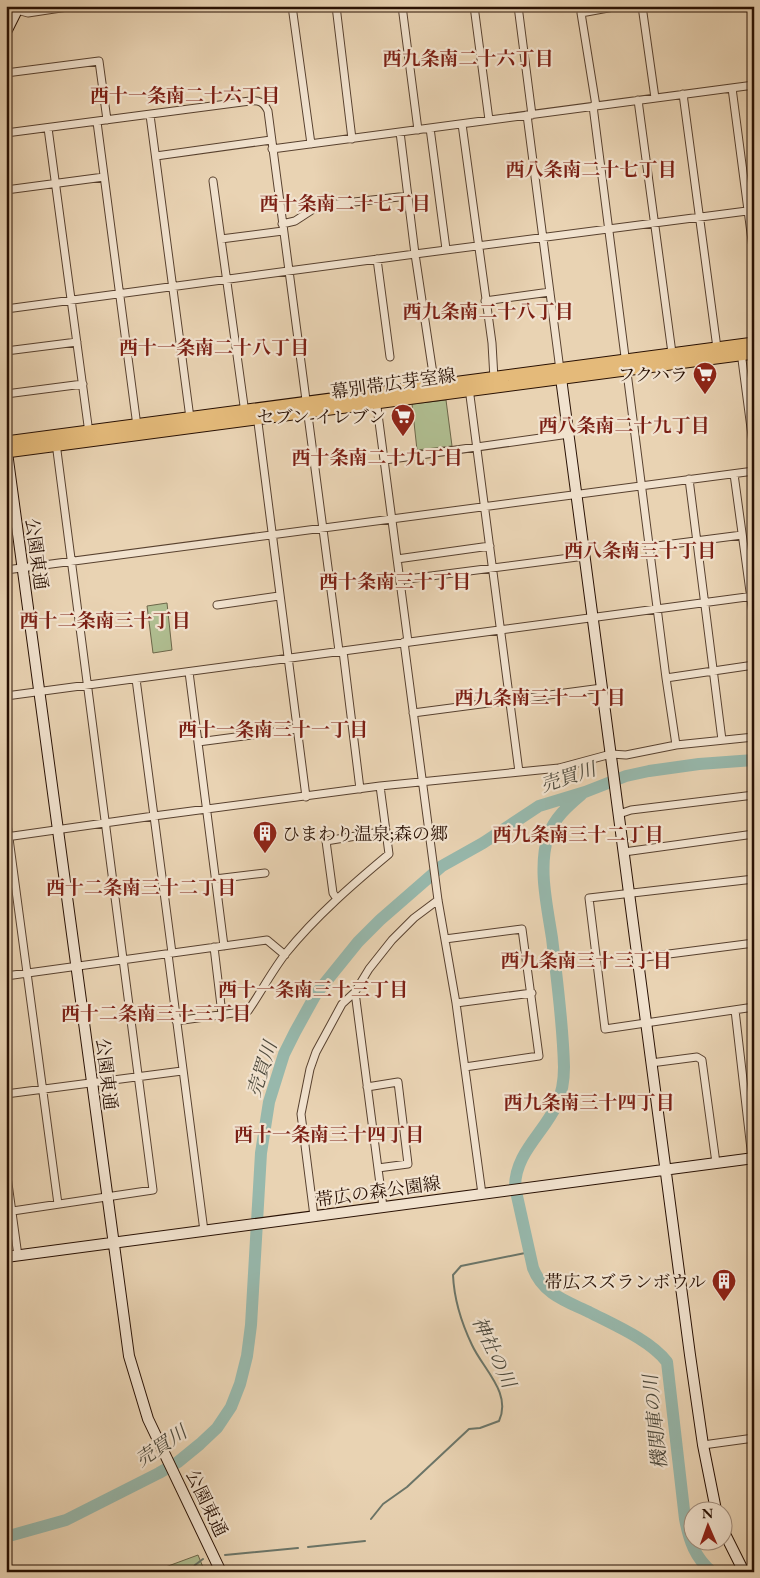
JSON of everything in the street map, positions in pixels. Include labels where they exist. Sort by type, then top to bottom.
[{"type":"main road","name":"幕別帯広芽室線","points":[[6,448],[740,350],[754,343]]},
{"type":"main road","name":"幕別帯広芽室線","points":[[626,365],[672,353],[718,348],[754,353]]},
{"type":"main road","name":"幕別帯広芽室線","points":[[138,430],[190,418],[251,415]]},
{"type":"street","points":[[6,32],[18,8],[28,13],[74,6]]},
{"type":"street","points":[[292,6],[311,144]]},
{"type":"street","points":[[336,6],[352,139]]},
{"type":"street","points":[[402,6],[418,130]]},
{"type":"street","points":[[474,6],[489,120]]},
{"type":"street","points":[[518,6],[550,292],[651,1063],[703,1445],[713,1500]]},
{"type":"street","points":[[619,6],[581,13],[676,745]]},
{"type":"street","points":[[642,6],[655,98]]},
{"type":"street","points":[[6,73],[99,61],[107,120]]},
{"type":"street","points":[[272,149],[754,85]]},
{"type":"street","points":[[732,88],[754,256]]},
{"type":"street","points":[[683,94],[718,348]]},
{"type":"street","points":[[638,100],[672,353]]},
{"type":"street","points":[[6,134],[250,101],[261,102],[265,105],[268,111],[323,530],[360,789]]},
{"type":"street","points":[[150,115],[190,418]]},
{"type":"street","points":[[97,122],[138,430]]},
{"type":"street","points":[[462,124],[492,343],[494,382]]},
{"type":"street","points":[[48,128],[90,436]]},
{"type":"street","points":[[430,128],[446,249]]},
{"type":"street","points":[[400,132],[415,254],[435,390]]},
{"type":"street","points":[[156,156],[271,140]]},
{"type":"street","points":[[6,190],[104,176]]},
{"type":"street","points":[[213,181],[226,279],[272,535],[306,796]]},
{"type":"street","points":[[221,239],[283,227],[318,206],[408,196]]},
{"type":"street","points":[[6,309],[446,249],[747,211]]},
{"type":"street","points":[[377,259],[390,357]]},
{"type":"street","points":[[485,300],[550,292]]},
{"type":"street","points":[[6,352],[77,342]]},
{"type":"street","points":[[740,350],[754,451]]},
{"type":"street","points":[[6,394],[83,384]]},
{"type":"street","points":[[468,386],[519,772]]},
{"type":"street","points":[[376,398],[400,580],[422,782],[438,898],[456,1003],[482,1194]]},
{"type":"street","points":[[385,460],[569,434]]},
{"type":"street","points":[[9,1211],[153,1190],[55,441]]},
{"type":"street","name":"公園東通","points":[[6,448],[128,1356],[142,1402],[162,1450],[221,1572]]},
{"type":"street","points":[[6,570],[323,530],[754,471]]},
{"type":"street","points":[[734,474],[754,621]]},
{"type":"street","points":[[689,479],[722,740]]},
{"type":"street","points":[[649,547],[742,535]]},
{"type":"street","points":[[397,559],[490,546]]},
{"type":"street","points":[[400,580],[585,556]]},
{"type":"street","points":[[217,605],[279,596]]},
{"type":"street","points":[[6,696],[752,596]]},
{"type":"street","points":[[666,678],[754,665]]},
{"type":"street","points":[[189,672],[224,946]]},
{"type":"street","points":[[136,678],[154,816],[182,1071],[204,1231]]},
{"type":"street","points":[[413,713],[602,688]]},
{"type":"street","points":[[198,742],[297,729]]},
{"type":"street","points":[[8,837],[106,822],[380,786],[559,768],[676,745],[754,737]]},
{"type":"street","points":[[176,1022],[248,1011],[297,940],[337,899],[389,854],[380,786]]},
{"type":"street","points":[[618,809],[631,810],[754,794]]},
{"type":"street","points":[[6,816],[58,1204]]},
{"type":"street","points":[[337,899],[333,893],[326,841],[386,831]]},
{"type":"street","points":[[624,852],[754,834]]},
{"type":"street","points":[[215,879],[265,873]]},
{"type":"street","points":[[754,879],[589,898],[605,1029],[754,1008]]},
{"type":"street","points":[[314,1216],[301,1114],[310,1069],[316,1052],[342,1004],[354,992],[369,969],[392,940],[438,898]]},
{"type":"street","points":[[445,940],[522,929],[539,1056],[465,1067]]},
{"type":"street","points":[[6,976],[267,940],[285,955]]},
{"type":"street","points":[[638,958],[754,943]]},
{"type":"street","points":[[214,947],[222,1014]]},
{"type":"street","points":[[354,992],[383,1207]]},
{"type":"street","points":[[456,1003],[532,993]]},
{"type":"street","points":[[734,1010],[753,1158]]},
{"type":"street","points":[[651,1063],[697,1057],[702,1060],[716,1163]]},
{"type":"street","points":[[6,1094],[182,1071]]},
{"type":"street","points":[[366,1087],[398,1082],[408,1164],[378,1168]]},
{"type":"street","name":"帯広の森公園線","points":[[6,1257],[753,1158]]},
{"type":"street","points":[[6,1169],[9,1211],[18,1256]]},
{"type":"street","points":[[703,1445],[754,1438]]},
{"type":"street","points":[[732,1548],[744,1572]]},
{"type":"green space","points":[[446,400],[452,446],[417,450],[412,404]]},
{"type":"green space","points":[[167,603],[172,650],[153,653],[147,606]]},
{"type":"green space","points":[[198,1555],[205,1572],[161,1572],[160,1569]]},
{"type":"waterway","name":"売買川","points":[[6,1539],[9,1536],[66,1520],[178,1462],[217,1428],[231,1407],[240,1384],[247,1356],[251,1325],[261,1153],[269,1102],[284,1054],[316,994],[358,942],[380,920],[442,866],[483,843],[539,806],[585,792],[626,776],[649,771],[699,764],[754,760]]},
{"type":"waterway","name":"機関庫の川","points":[[581,795],[566,808],[554,824],[548,836],[544,861],[544,887],[561,1018],[564,1076],[559,1100],[525,1153],[516,1175],[515,1187],[533,1268],[543,1284],[556,1296],[641,1340],[660,1354],[667,1362],[685,1519],[697,1555],[712,1572]]},
{"type":"waterway","name":"神社の川","points":[[371,1519],[383,1504],[407,1487],[469,1429],[480,1428],[499,1421],[502,1411],[499,1391],[472,1345],[465,1328],[459,1311],[453,1275],[461,1266],[530,1252]]},
{"type":"waterway","name":"神社の川","points":[[308,1547],[365,1541]]},
{"type":"waterway","name":"神社の川","points":[[225,1555],[298,1548]]},
{"type":"waterway","name":"神社の川","points":[[191,1572],[195,1565],[203,1559]]},
{"type":"place","name":"フクハラ","points":[[705,395]]},
{"type":"place","name":"セブン-イレブン","points":[[403,437]]},
{"type":"place","name":"ひまわり温泉;森の郷","points":[[265,854]]},
{"type":"place","name":"帯広スズランボウル","points":[[724,1302]]},
{"type":"district","name":"西九条南二十六丁目","points":[[468,58]]},
{"type":"district","name":"西十一条南二十六丁目","points":[[185,95]]},
{"type":"district","name":"西八条南二十七丁目","points":[[591,169]]},
{"type":"district","name":"西十条南二十七丁目","points":[[345,203]]},
{"type":"district","name":"西九条南二十八丁目","points":[[488,311]]},
{"type":"district","name":"西十一条南二十八丁目","points":[[214,347]]},
{"type":"district","name":"西八条南二十九丁目","points":[[624,425]]},
{"type":"district","name":"西十条南二十九丁目","points":[[377,457]]},
{"type":"district","name":"西八条南三十丁目","points":[[640,550]]},
{"type":"district","name":"西十条南三十丁目","points":[[395,581]]},
{"type":"district","name":"西十二条南三十丁目","points":[[105,620]]},
{"type":"district","name":"西九条南三十一丁目","points":[[540,697]]},
{"type":"district","name":"西十一条南三十一丁目","points":[[273,729]]},
{"type":"district","name":"西九条南三十二丁目","points":[[578,834]]},
{"type":"district","name":"西十二条南三十二丁目","points":[[141,887]]},
{"type":"district","name":"西九条南三十三丁目","points":[[586,960]]},
{"type":"district","name":"西十一条南三十三丁目","points":[[313,989]]},
{"type":"district","name":"西十二条南三十三丁目","points":[[156,1013]]},
{"type":"district","name":"西九条南三十四丁目","points":[[589,1102]]},
{"type":"district","name":"西十一条南三十四丁目","points":[[329,1134]]}]
